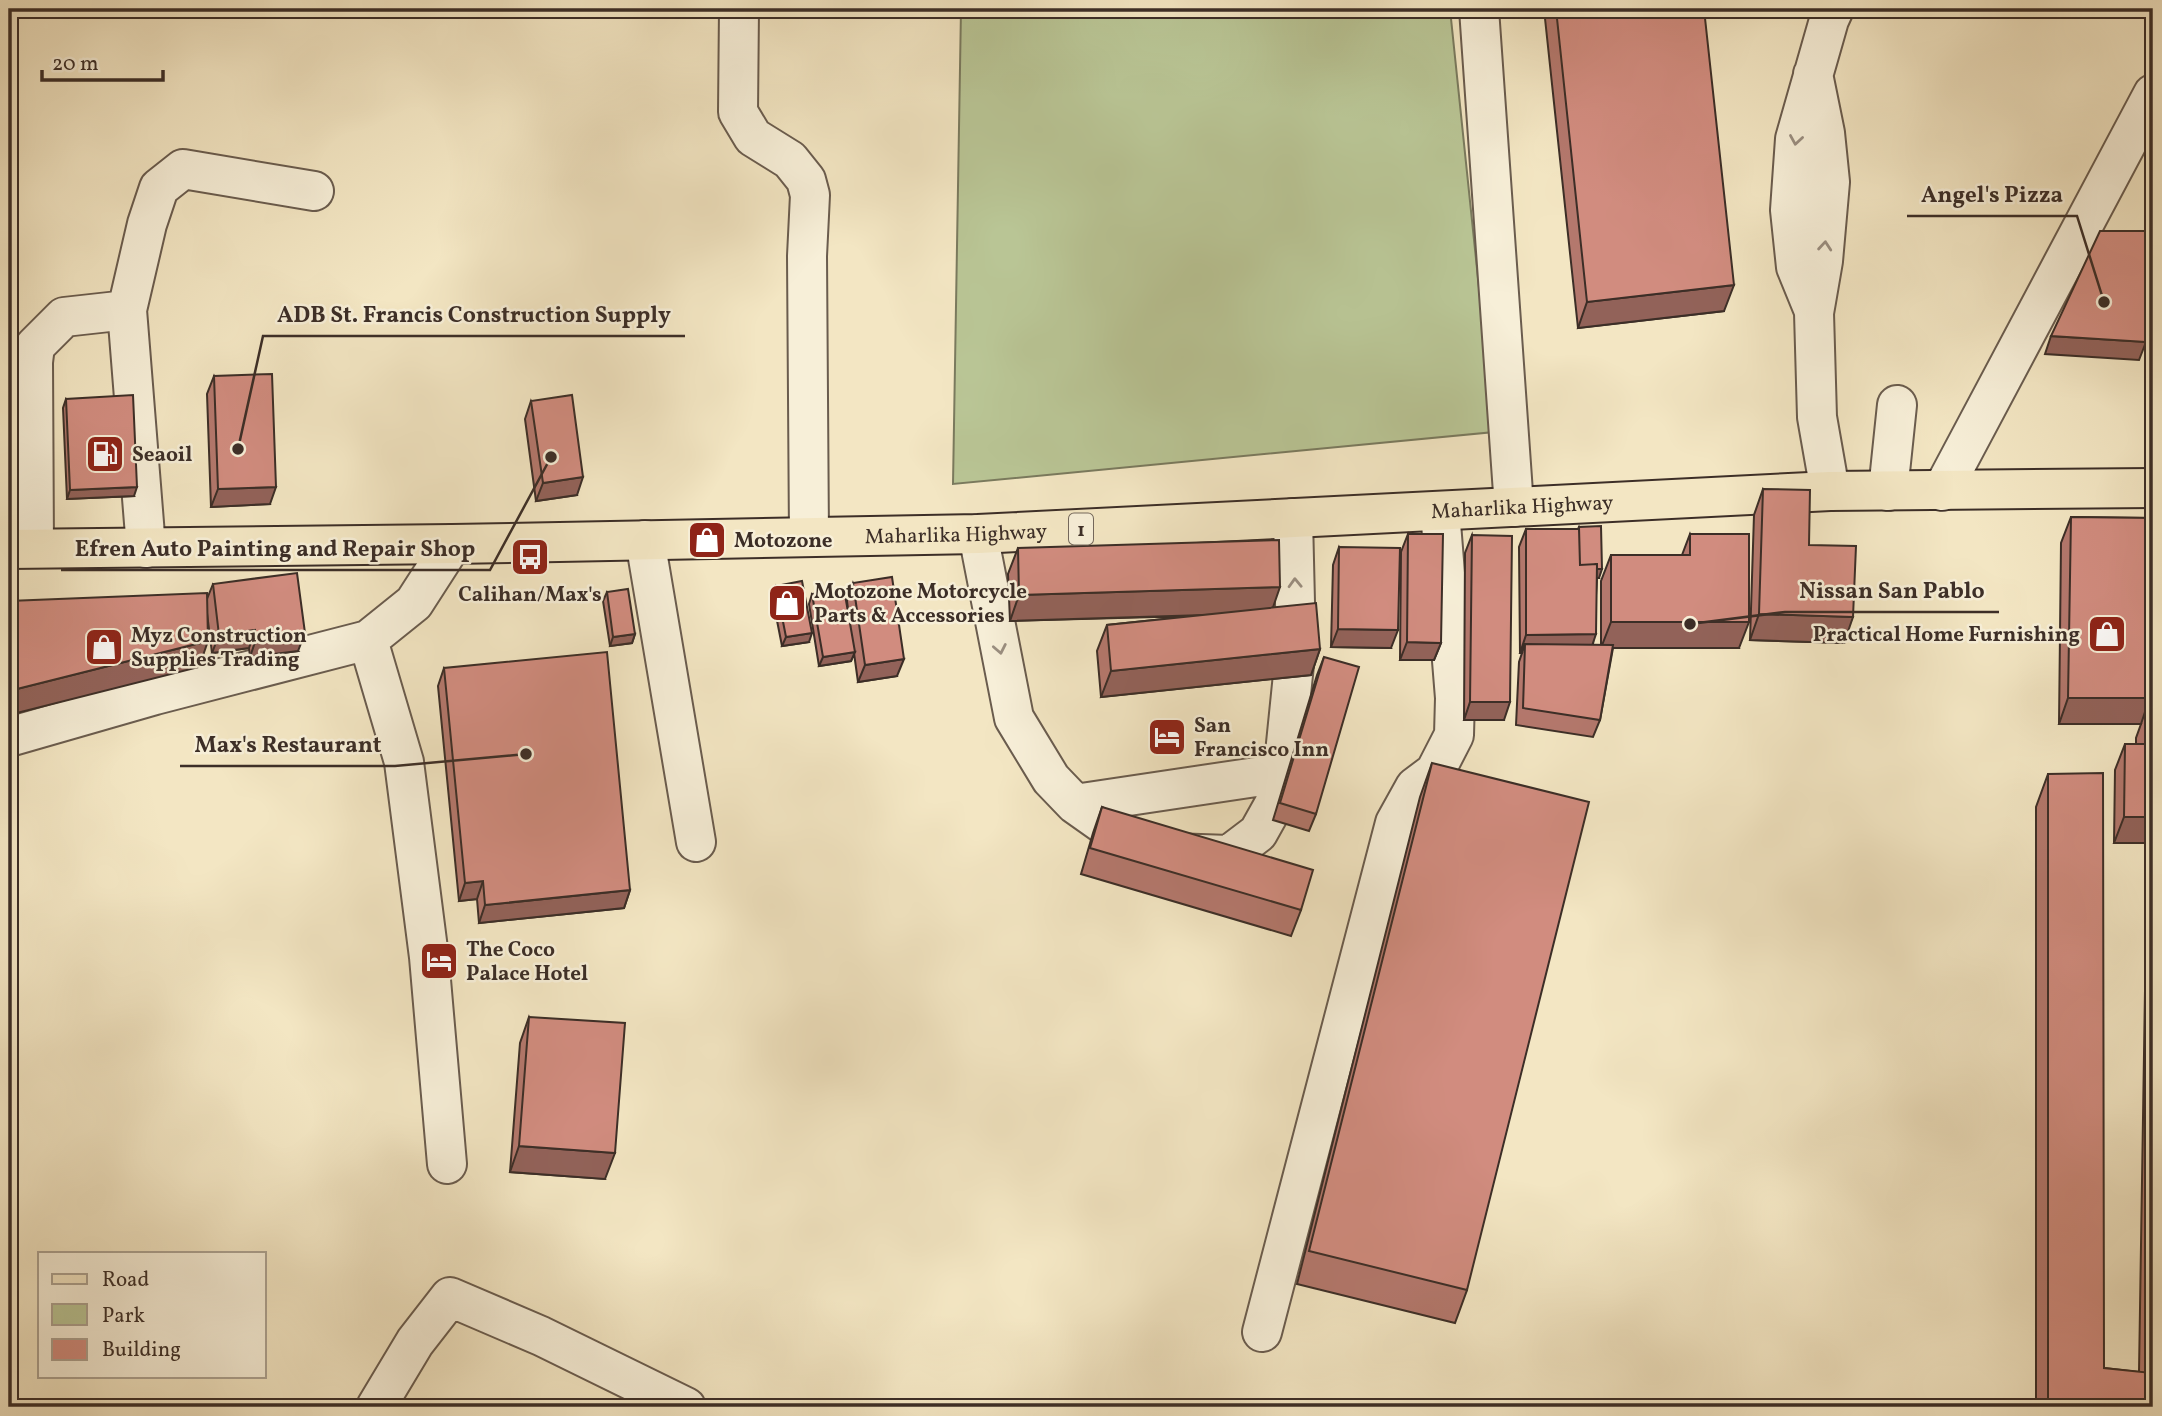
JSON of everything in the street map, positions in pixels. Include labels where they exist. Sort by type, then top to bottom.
[{"type":"main road","name":"Maharlika Highway","points":[[21,548],[452,544],[978,534],[1830,491],[2153,488]]},
{"type":"street","points":[[739,9],[738,112],[752,138],[790,160],[806,180],[810,195],[807,256],[809,537]]},
{"type":"street","points":[[1479,9],[1514,507]]},
{"type":"street","points":[[1830,491],[1817,417],[1814,313],[1823,261],[1830,182],[1825,133],[1813,75],[1834,9]]},
{"type":"street","points":[[1941,491],[2153,94]]},
{"type":"street","points":[[146,548],[127,310],[146,224],[159,188],[183,169],[314,191]]},
{"type":"street","points":[[21,548],[35,346],[64,317],[127,310]]},
{"type":"street","points":[[1888,491],[1897,405]]},
{"type":"street","points":[[1262,1332],[1395,823],[1415,787],[1435,772],[1454,735],[1455,698],[1440,511]]},
{"type":"street","points":[[978,534],[1014,718],[1051,779],[1075,804],[1116,832],[1172,853],[1229,855],[1258,833],[1277,799],[1283,773],[1296,645],[1293,518]]},
{"type":"street","points":[[645,540],[696,842]]},
{"type":"street","points":[[9,737],[155,695],[368,640],[414,603],[452,544]]},
{"type":"street","points":[[368,640],[404,762],[429,957],[447,1164]]},
{"type":"street","points":[[1075,804],[1283,773]]},
{"type":"street","points":[[376,1407],[415,1342],[450,1297],[541,1336],[686,1407]]},
{"type":"green space","points":[[961,9],[1450,9],[1494,432],[953,484]]},
{"type":"building","points":[[1556,9],[1704,9],[1734,285],[1587,302]]},
{"type":"building","points":[[2100,231],[2146,231],[2146,342],[2051,336]]},
{"type":"building","points":[[272,374],[276,487],[218,489],[214,376]]},
{"type":"building","points":[[133,395],[137,487],[70,490],[66,399]]},
{"type":"building","points":[[572,395],[583,477],[543,483],[531,401]]},
{"type":"building","points":[[1763,489],[1810,490],[1809,545],[1856,546],[1853,617],[1759,614]]},
{"type":"building","name":"Practical Home Furnishing","points":[[2071,517],[2153,518],[2153,698],[2068,698]]},
{"type":"building","points":[[1601,526],[1602,569],[1597,569],[1597,564],[1580,565],[1579,527]]},
{"type":"building","points":[[1526,529],[1579,529],[1580,565],[1597,564],[1596,634],[1526,635]]},
{"type":"building","points":[[1408,534],[1443,534],[1441,643],[1407,642]]},
{"type":"building","points":[[1690,534],[1749,534],[1749,622],[1611,622],[1611,555],[1690,555]]},
{"type":"building","points":[[1472,535],[1512,536],[1510,702],[1470,702]]},
{"type":"building","points":[[1279,540],[1280,587],[1019,595],[1018,548]]},
{"type":"building","points":[[1339,547],[1400,548],[1398,630],[1338,629]]},
{"type":"building","points":[[297,573],[305,633],[256,639],[255,630],[219,635],[213,584]]},
{"type":"building","points":[[892,577],[904,659],[865,665],[853,583]]},
{"type":"building","points":[[802,581],[812,633],[786,637],[776,586]]},
{"type":"building","points":[[628,589],[635,634],[613,637],[607,592]]},
{"type":"building","points":[[844,589],[855,652],[823,657],[812,594]]},
{"type":"building","name":"Myz Construction Supplies Trading","points":[[207,593],[208,641],[9,691],[9,601]]},
{"type":"building","points":[[1316,603],[1320,649],[1111,671],[1107,625]]},
{"type":"building","points":[[1525,644],[1613,645],[1600,720],[1523,708]]},
{"type":"building","points":[[607,652],[630,890],[485,905],[483,881],[465,883],[444,668]]},
{"type":"building","points":[[1324,657],[1359,667],[1316,814],[1280,803]]},
{"type":"building","points":[[2145,712],[2153,712],[2153,817],[2124,817],[2125,744],[2145,744]]},
{"type":"building","points":[[1432,763],[1589,802],[1467,1290],[1309,1251]]},
{"type":"building","points":[[2103,773],[2104,1368],[2151,1373],[2153,1219],[2153,1407],[2048,1407],[2048,774]]},
{"type":"building","points":[[1102,807],[1313,870],[1301,910],[1090,848]]},
{"type":"building","points":[[529,1017],[625,1023],[615,1153],[519,1146]]},
{"type":"place","name":"Angel's Pizza","points":[[2104,302]]},
{"type":"place","name":"ADB St. Francis Construction Supply","points":[[238,449]]},
{"type":"place","name":"Seaoil","points":[[105,454]]},
{"type":"place","name":"Efren Auto Painting and Repair Shop","points":[[551,457]]},
{"type":"place","name":"Motozone","points":[[707,540]]},
{"type":"place","name":"Calihan/Max's","points":[[530,557]]},
{"type":"place","name":"Motozone Motorcycle Parts & Accessories","points":[[787,603]]},
{"type":"place","name":"Nissan San Pablo","points":[[1690,624]]},
{"type":"place","name":"Practical Home Furnishing","points":[[2107,634]]},
{"type":"place","name":"Myz Construction Supplies Trading","points":[[104,647]]},
{"type":"place","name":"San Francisco Inn","points":[[1167,737]]},
{"type":"place","name":"Max's Restaurant","points":[[526,754]]},
{"type":"place","name":"The Coco Palace Hotel","points":[[439,961]]}]
